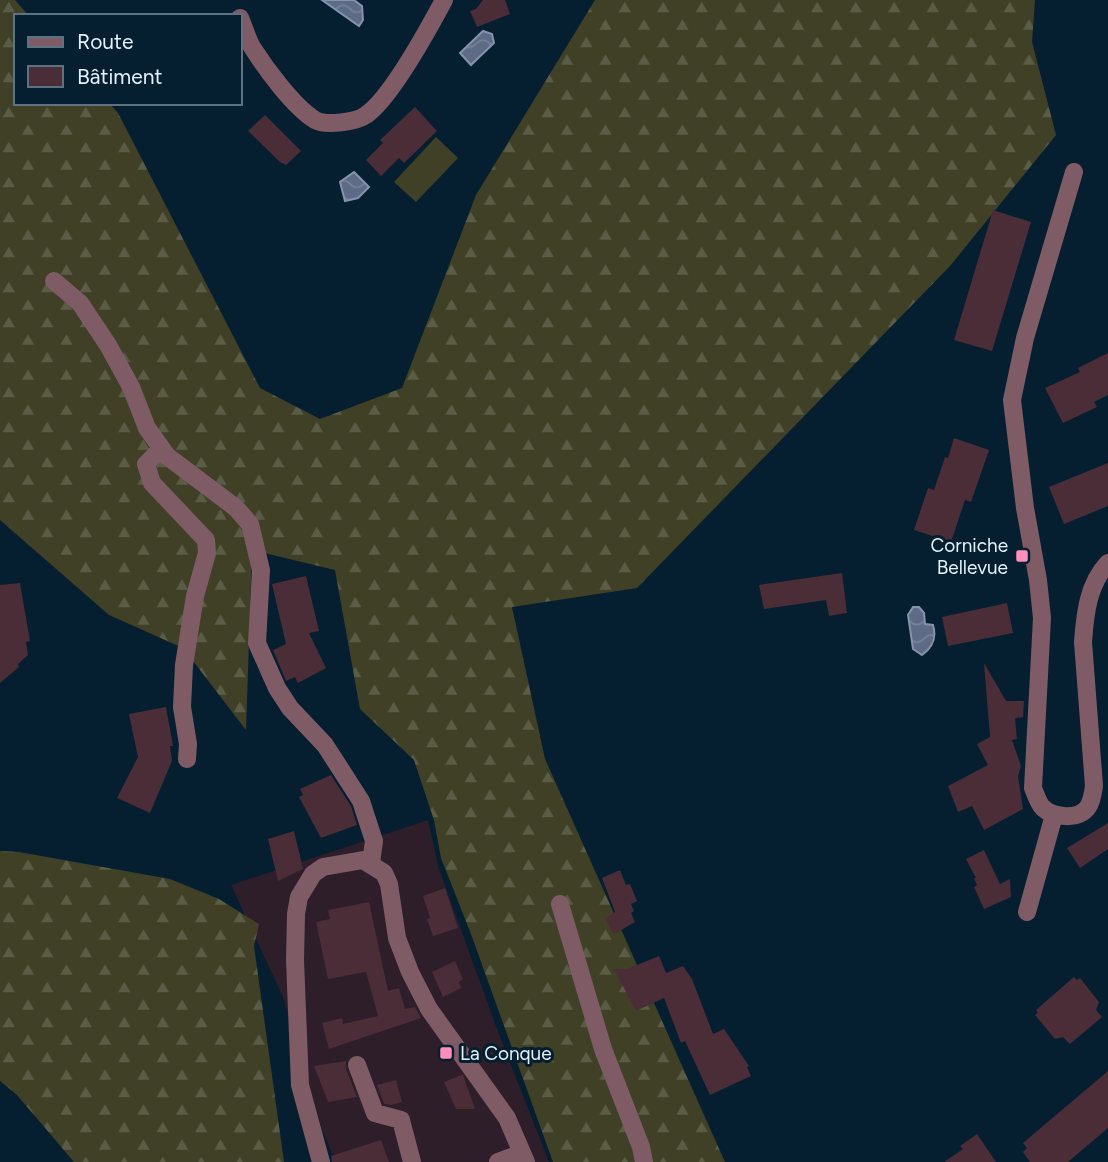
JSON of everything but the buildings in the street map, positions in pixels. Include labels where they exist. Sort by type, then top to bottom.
[{"type":"street","points":[[242,24],[251,46],[304,111],[317,122],[346,122],[366,116],[381,100],[426,33],[444,0]]},
{"type":"street","points":[[1074,172],[1025,338],[1012,400],[1042,618],[1033,788],[1043,808],[1054,815],[1077,815],[1087,809],[1092,799],[1094,786],[1083,642],[1090,593],[1101,570],[1108,563]]},
{"type":"street","points":[[54,281],[80,303],[108,345],[131,387],[147,428],[161,449],[236,508],[250,524],[261,570],[257,643],[277,688],[290,708],[325,745],[361,801],[374,841],[371,863]]},
{"type":"street","points":[[161,449],[146,464],[152,483],[206,540],[207,553],[195,596],[184,665],[182,707],[188,744],[187,760]]},
{"type":"street","points":[[1027,912],[1054,815]]},
{"type":"street","points":[[321,1162],[300,1085],[295,960],[298,905],[313,874],[323,867],[355,860],[371,863],[384,873],[389,884],[397,938],[410,972],[429,1009],[507,1118],[524,1158],[498,1162]]},
{"type":"street","points":[[560,904],[603,1049],[641,1147],[644,1162]]},
{"type":"street","points":[[357,1065],[375,1113],[401,1120],[412,1162]]},
{"type":"shaded area","name":"La Conque","points":[[428,820],[438,866],[549,1162],[336,1162],[322,1130],[283,997],[231,885]]},
{"type":"green space","points":[[0,0],[15,0],[27,14],[14,14],[14,105],[111,105],[118,113],[260,388],[320,419],[402,388],[476,195],[595,0],[1035,0],[1032,42],[1056,135],[950,266],[637,588],[512,607],[545,759],[725,1162],[553,1162],[441,858],[434,820],[414,760],[360,709],[335,570],[252,550],[246,730],[183,648],[109,615],[0,520]]},
{"type":"green space","points":[[436,137],[458,158],[416,202],[394,182]]},
{"type":"green space","points":[[0,851],[19,852],[170,879],[219,899],[259,924],[254,946],[284,1162],[74,1162],[17,1095],[0,1081]]},
{"type":"water","points":[[322,0],[354,0],[362,6],[363,20],[359,26]]},
{"type":"water","points":[[483,31],[492,34],[494,43],[471,65],[460,53]]},
{"type":"water","points":[[354,172],[369,187],[358,198],[345,201],[340,182]]},
{"type":"water","points":[[913,607],[919,607],[924,613],[925,624],[933,625],[935,634],[929,649],[922,655],[913,649],[908,615]]},
{"type":"place","name":"Corniche Bellevue","points":[[1022,556]]},
{"type":"place","name":"La Conque","points":[[446,1053]]}]
